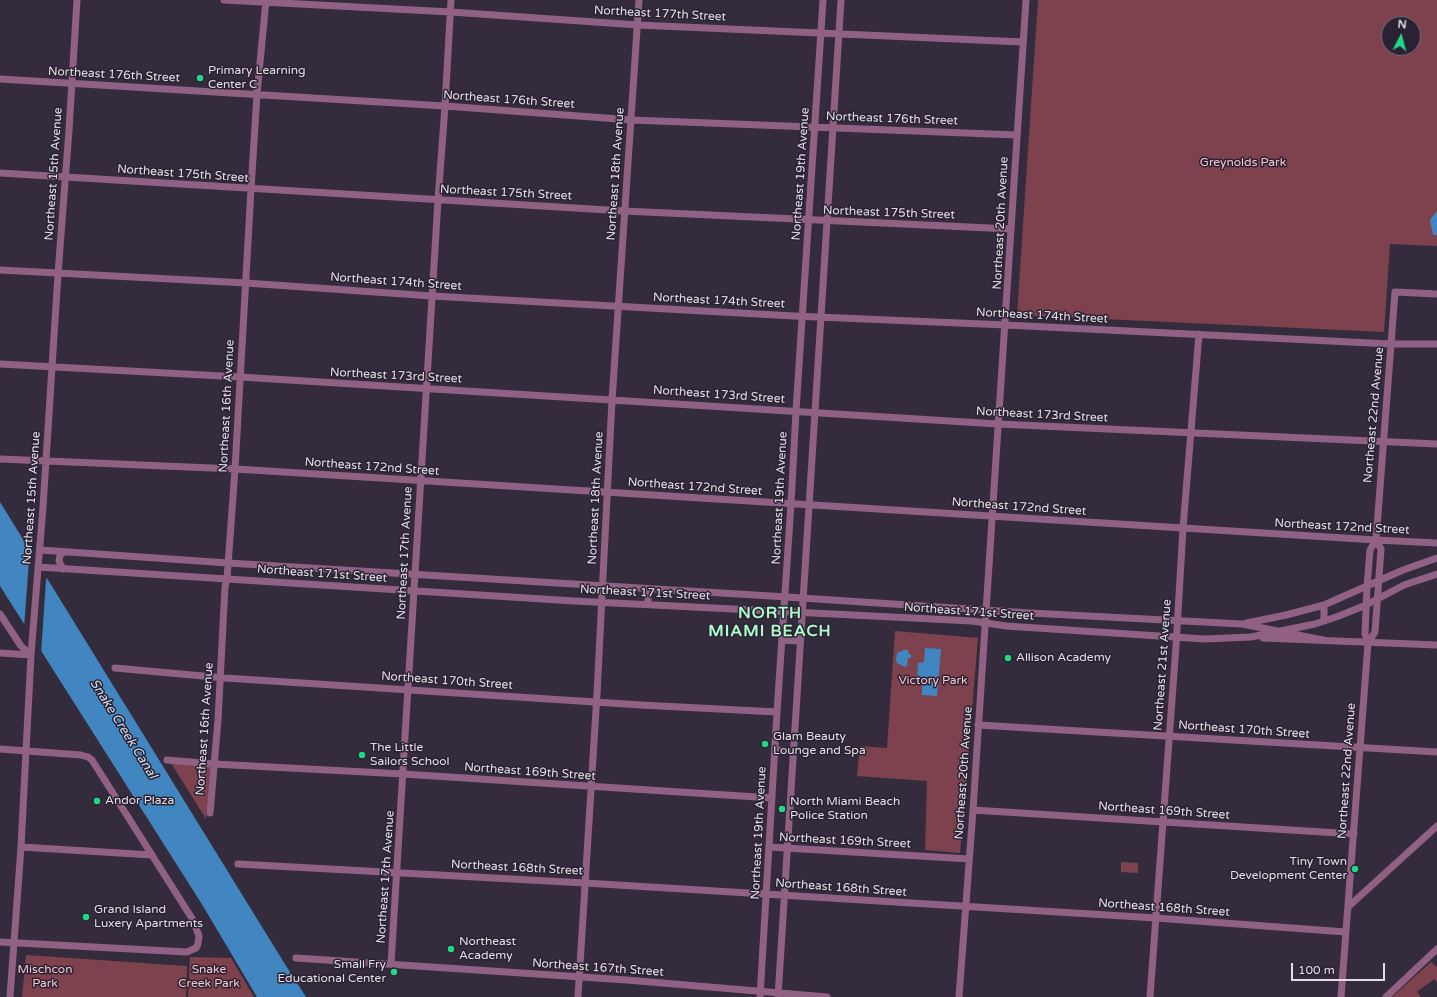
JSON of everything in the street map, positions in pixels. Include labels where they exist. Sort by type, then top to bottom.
[{"type":"street","name":"Northeast 15th Avenue","points":[[10,997],[21,847],[31,651],[41,565],[40,550],[77,0]]},
{"type":"street","name":"Northeast 177th Street","points":[[224,0],[451,12],[638,25],[1023,42]]},
{"type":"street","name":"Northeast 17th Avenue","points":[[391,964],[414,574],[451,0]]},
{"type":"street","name":"Northeast 18th Avenue","points":[[578,997],[603,586],[612,400],[639,0]]},
{"type":"street","name":"Northeast 19th Avenue","points":[[760,994],[823,0]]},
{"type":"street","points":[[778,995],[799,641],[841,0]]},
{"type":"street","name":"Northeast 20th Avenue","points":[[959,997],[1006,325],[1026,0]]},
{"type":"street","name":"Northeast 16th Avenue","points":[[210,813],[218,720],[219,677],[225,586],[227,579],[235,469],[257,94],[266,2]]},
{"type":"street","name":"Northeast 176th Street","points":[[0,79],[445,106],[632,120],[1017,135]]},
{"type":"street","name":"Northeast 175th Street","points":[[0,173],[438,200],[827,221],[1011,229]]},
{"type":"street","name":"Northeast 174th Street","points":[[0,270],[246,283],[618,307],[1391,344],[1437,344]]},
{"type":"street","name":"Northeast 22nd Avenue","points":[[1342,997],[1368,642],[1365,634],[1367,586],[1370,550],[1376,540],[1395,292],[1437,294]]},
{"type":"street","name":"Northeast 21st Avenue","points":[[1150,997],[1177,637],[1183,528],[1199,334]]},
{"type":"street","name":"Northeast 173rd Street","points":[[0,364],[240,377],[998,424],[1191,434],[1437,444]]},
{"type":"street","name":"Northeast 172nd Street","points":[[0,459],[235,469],[1356,539],[1437,542]]},
{"type":"street","points":[[1356,539],[1370,550]]},
{"type":"street","name":"Northeast 22nd Avenue","points":[[1368,642],[1375,632],[1376,599],[1381,549],[1376,540]]},
{"type":"street","name":"Northeast 171st Street","points":[[40,550],[986,610],[1242,624],[1324,640]]},
{"type":"street","points":[[63,569],[59,560],[60,555],[64,552]]},
{"type":"street","name":"Northeast 171st Street","points":[[1242,624],[1324,605],[1403,570],[1437,558]]},
{"type":"street","name":"Northeast 171st Street","points":[[41,565],[63,569],[413,591],[972,621],[1046,629],[1204,639],[1251,637],[1437,645]]},
{"type":"street","name":"Northeast 171st Street","points":[[1251,637],[1284,631],[1324,621],[1366,605],[1404,585],[1437,574]]},
{"type":"street","points":[[648,589],[648,604]]},
{"type":"street","points":[[722,608],[723,593]]},
{"type":"street","points":[[1324,605],[1324,621]]},
{"type":"street","points":[[0,614],[21,646],[31,651]]},
{"type":"street","points":[[782,640],[799,641]]},
{"type":"street","points":[[0,653],[31,651]]},
{"type":"street","name":"Northeast 170th Street","points":[[115,668],[219,677],[596,702],[777,712]]},
{"type":"street","name":"Northeast 170th Street","points":[[978,725],[1437,752]]},
{"type":"street","points":[[0,749],[81,755],[92,760],[193,920],[199,936],[196,948],[187,952],[0,942]]},
{"type":"street","points":[[775,750],[793,751]]},
{"type":"street","name":"Northeast 169th Street","points":[[168,760],[772,798]]},
{"type":"street","name":"Northeast 169th Street","points":[[973,810],[1354,834]]},
{"type":"street","points":[[1348,907],[1437,826]]},
{"type":"street","points":[[21,847],[152,855]]},
{"type":"street","name":"Northeast 169th Street","points":[[769,847],[969,859]]},
{"type":"street","name":"Northeast 168th Street","points":[[238,864],[766,894],[965,908],[1156,918],[1346,932]]},
{"type":"street","points":[[1386,997],[1437,949]]},
{"type":"street","name":"Northeast 167th Street","points":[[296,958],[632,981],[760,994],[826,997]]},
{"type":"green space","name":"Greynolds Park","points":[[1038,0],[1437,0],[1437,246],[1390,244],[1384,332],[1017,315]]},
{"type":"green space","name":"Victory Park","points":[[895,631],[978,638],[960,853],[925,850],[927,781],[857,776],[860,746],[887,748]]},
{"type":"green space","points":[[171,763],[211,766],[206,819]]},
{"type":"green space","points":[[1121,862],[1138,863],[1138,873],[1121,872]]},
{"type":"green space","name":"Mischcon Park","points":[[26,955],[187,966],[186,997],[22,997]]},
{"type":"green space","name":"Snake Creek Park","points":[[190,957],[231,958],[254,997],[188,997]]},
{"type":"green space","points":[[1431,962],[1437,967],[1437,982],[1434,979],[1417,992],[1421,997],[1392,997]]},
{"type":"water","points":[[1437,211],[1437,235],[1433,235],[1430,220]]},
{"type":"water","name":"Snake Creek Canal","points":[[0,502],[306,997],[257,997],[203,906],[0,586]]},
{"type":"water","points":[[925,648],[941,649],[937,696],[922,695],[922,681],[917,679],[918,663],[924,662]]},
{"type":"water","points":[[908,650],[909,654],[911,655],[911,658],[908,658],[907,666],[905,667],[897,663],[896,660],[897,653]]},
{"type":"pier","points":[[30,547],[48,576],[46,580],[41,654],[24,628]]},
{"type":"place","name":"Primary Learning Center C","points":[[200,78]]},
{"type":"place","name":"Allison Academy","points":[[1008,658]]},
{"type":"place","name":"Glam Beauty Lounge and Spa","points":[[765,744]]},
{"type":"place","name":"The Little Sailors School","points":[[362,755]]},
{"type":"place","name":"Andor Plaza","points":[[97,801]]},
{"type":"place","name":"North Miami Beach Police Station","points":[[782,809]]},
{"type":"place","name":"Tiny Town Development Center","points":[[1355,869]]},
{"type":"place","name":"Grand Island Luxery Apartments","points":[[86,917]]},
{"type":"place","name":"Northeast Academy","points":[[451,949]]},
{"type":"place","name":"Small Fry Educational Center","points":[[394,972]]},
{"type":"district","name":"NORTH MIAMI BEACH","points":[[770,623]]}]
